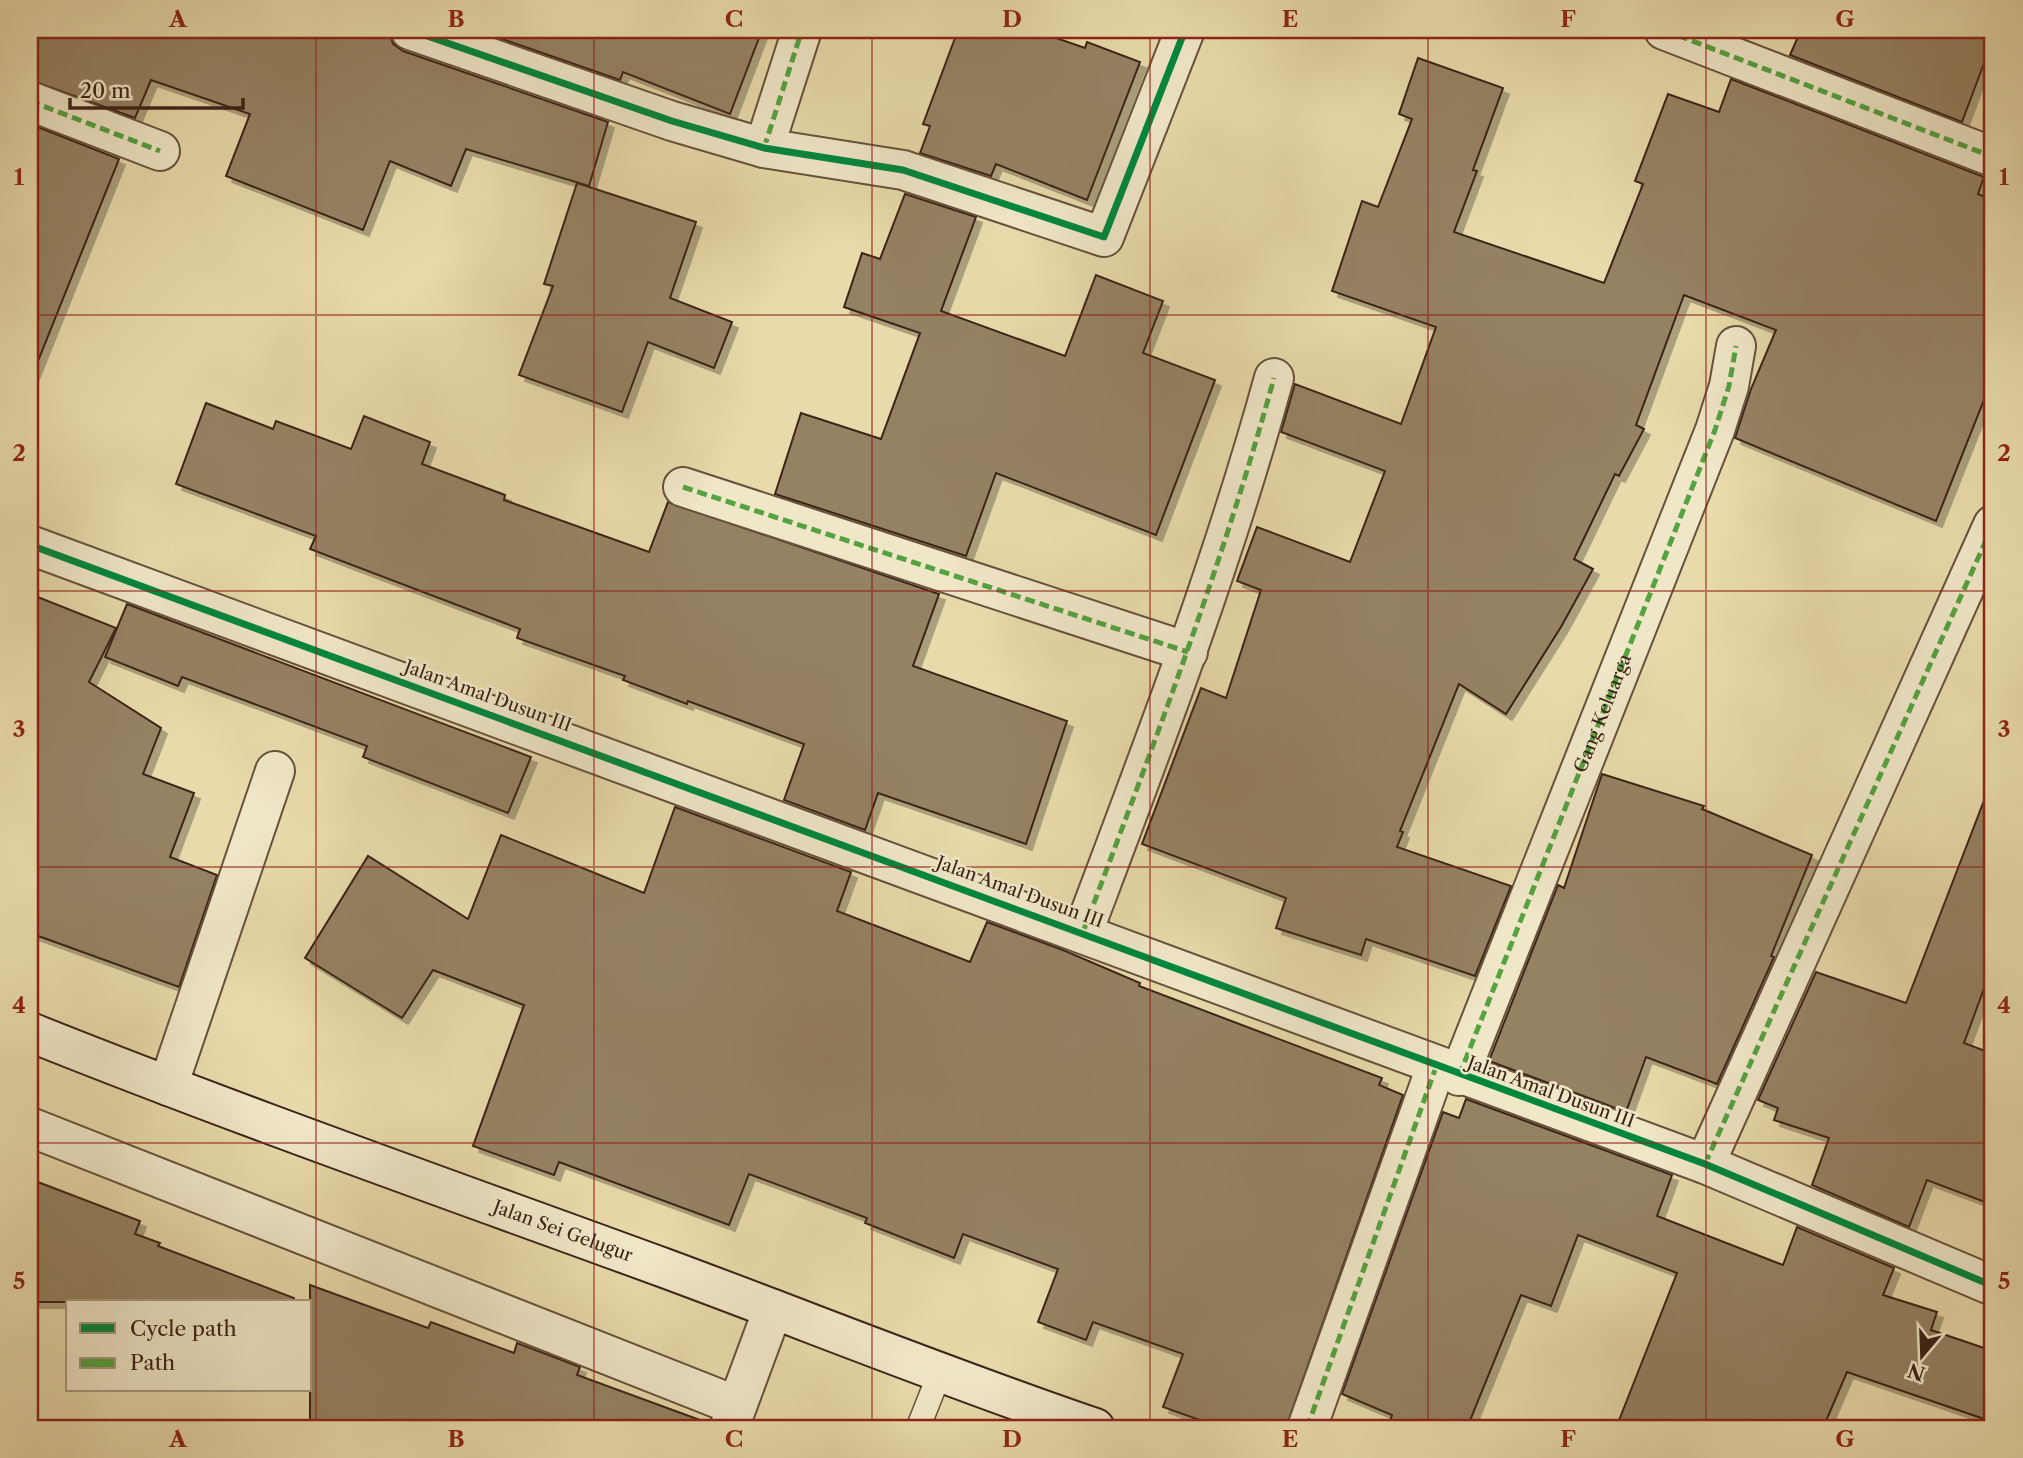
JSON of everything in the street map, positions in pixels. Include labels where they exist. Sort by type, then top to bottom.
[{"type":"street","points":[[410,30],[672,121],[764,148],[903,170],[1104,237],[1185,30]]},
{"type":"street","points":[[764,148],[802,30]]},
{"type":"street","points":[[1664,30],[1993,158]]},
{"type":"street","points":[[30,101],[160,151]]},
{"type":"street","name":"Gang Keluarga","points":[[1307,1428],[1448,1071],[1714,430],[1730,386],[1736,346]]},
{"type":"street","points":[[1083,932],[1188,652],[1235,516],[1274,378]]},
{"type":"street","points":[[683,487],[1188,652]]},
{"type":"street","points":[[1705,1164],[1993,525]]},
{"type":"street","name":"Jalan Amal Dusun III","points":[[30,545],[1705,1164],[1993,1286]]},
{"type":"street","points":[[168,1086],[275,771]]},
{"type":"street","name":"Jalan Sei Gelugur","points":[[32,1040],[168,1086],[774,1309],[939,1375],[1095,1428]]},
{"type":"street","points":[[30,1127],[733,1417],[774,1309]]},
{"type":"lane","points":[[918,1428],[939,1375]]},
{"type":"building","points":[[30,30],[389,30],[393,44],[403,51],[608,122],[589,186],[466,149],[451,186],[390,161],[363,230],[226,176],[250,114],[151,80],[135,118],[30,80]]},
{"type":"building","points":[[476,30],[762,30],[730,114],[623,72],[620,80]]},
{"type":"building","points":[[958,30],[1033,30],[1085,48],[1087,42],[1140,62],[1087,200],[996,164],[991,176],[920,153],[930,126],[923,124]]},
{"type":"building","points":[[1801,30],[1993,30],[1993,39],[1962,122],[1790,55]]},
{"type":"building","points":[[1418,58],[1503,88],[1473,170],[1477,171],[1454,232],[1604,283],[1643,184],[1635,181],[1668,94],[1719,112],[1731,79],[1984,177],[1978,194],[1993,201],[1993,377],[1936,521],[1735,438],[1751,389],[1776,330],[1684,295],[1636,425],[1644,429],[1619,476],[1615,474],[1574,559],[1593,569],[1561,627],[1506,714],[1459,684],[1400,831],[1403,832],[1397,847],[1511,886],[1475,976],[1366,939],[1361,955],[1276,928],[1286,898],[1142,844],[1201,688],[1226,698],[1261,590],[1237,581],[1257,527],[1350,562],[1385,471],[1281,432],[1295,384],[1401,424],[1436,327],[1332,291],[1362,201],[1378,207],[1412,119],[1399,114]]},
{"type":"building","points":[[30,124],[119,159],[32,376],[30,376]]},
{"type":"building","points":[[577,183],[696,222],[670,298],[732,322],[714,368],[648,342],[622,412],[519,375],[553,286],[544,284]]},
{"type":"building","points":[[905,194],[976,217],[941,311],[1065,356],[1096,275],[1163,301],[1143,353],[1215,380],[1156,535],[996,473],[966,556],[775,494],[801,413],[881,439],[920,333],[844,307],[862,253],[880,259]]},
{"type":"building","points":[[206,403],[273,429],[276,421],[351,449],[364,416],[430,442],[422,464],[505,495],[504,500],[649,552],[668,502],[939,594],[913,666],[1067,721],[1026,844],[878,793],[865,830],[784,800],[804,744],[688,701],[687,704],[623,680],[625,676],[517,638],[520,629],[310,549],[316,536],[176,484]]},
{"type":"building","points":[[30,594],[116,628],[89,682],[161,728],[143,774],[194,793],[170,857],[217,875],[179,987],[30,933]]},
{"type":"building","points":[[127,604],[531,757],[508,813],[363,757],[367,746],[182,677],[178,686],[105,657]]},
{"type":"building","points":[[1602,774],[1704,806],[1702,809],[1812,855],[1771,956],[1774,957],[1717,1084],[1646,1057],[1626,1112],[1489,1061],[1558,885],[1564,888]]},
{"type":"building","points":[[1990,785],[1993,786],[1993,964],[1964,1043],[1993,1054],[1993,1205],[1927,1180],[1909,1227],[1812,1185],[1829,1138],[1774,1120],[1778,1108],[1758,1100],[1816,972],[1906,1003]]},
{"type":"building","points":[[675,807],[851,872],[837,911],[970,962],[987,922],[1063,950],[1140,983],[1139,986],[1382,1078],[1379,1085],[1403,1095],[1286,1428],[1222,1428],[1163,1407],[1183,1354],[1093,1322],[1086,1340],[1038,1322],[1058,1269],[963,1234],[954,1258],[865,1223],[867,1218],[749,1174],[729,1225],[559,1162],[554,1175],[473,1146],[524,1005],[433,970],[402,1018],[305,958],[368,856],[468,919],[501,835],[644,893]]},
{"type":"building","points":[[1466,1099],[1672,1175],[1657,1216],[1783,1265],[1797,1227],[1894,1268],[1883,1295],[1937,1312],[1931,1330],[1993,1351],[1993,1422],[1847,1372],[1823,1428],[1616,1428],[1677,1273],[1578,1235],[1551,1306],[1521,1295],[1467,1428],[1388,1428],[1392,1415],[1342,1394],[1443,1112],[1459,1118]]},
{"type":"building","points":[[30,1179],[140,1221],[135,1234],[160,1243],[158,1246],[294,1298],[294,1300],[30,1302]]},
{"type":"building","points":[[310,1285],[428,1328],[431,1322],[514,1353],[517,1343],[580,1367],[577,1375],[708,1423],[707,1428],[310,1428]]},
{"type":"marked path","points":[[764,148],[802,30]]},
{"type":"marked path","points":[[1664,30],[1993,157]]},
{"type":"marked path","points":[[30,101],[160,151]]},
{"type":"marked path","points":[[1459,1076],[1715,430],[1729,386],[1736,346]]},
{"type":"marked path","points":[[1083,932],[1209,588],[1274,378]]},
{"type":"marked path","points":[[683,487],[1188,652]]},
{"type":"marked path","points":[[1705,1164],[1993,525]]},
{"type":"marked path","points":[[1307,1428],[1436,1067]]},
{"type":"cycle path","points":[[410,30],[672,121],[764,148],[903,170],[1104,237],[1185,30]]},
{"type":"cycle path","points":[[30,545],[1705,1164],[1993,1286]]}]
